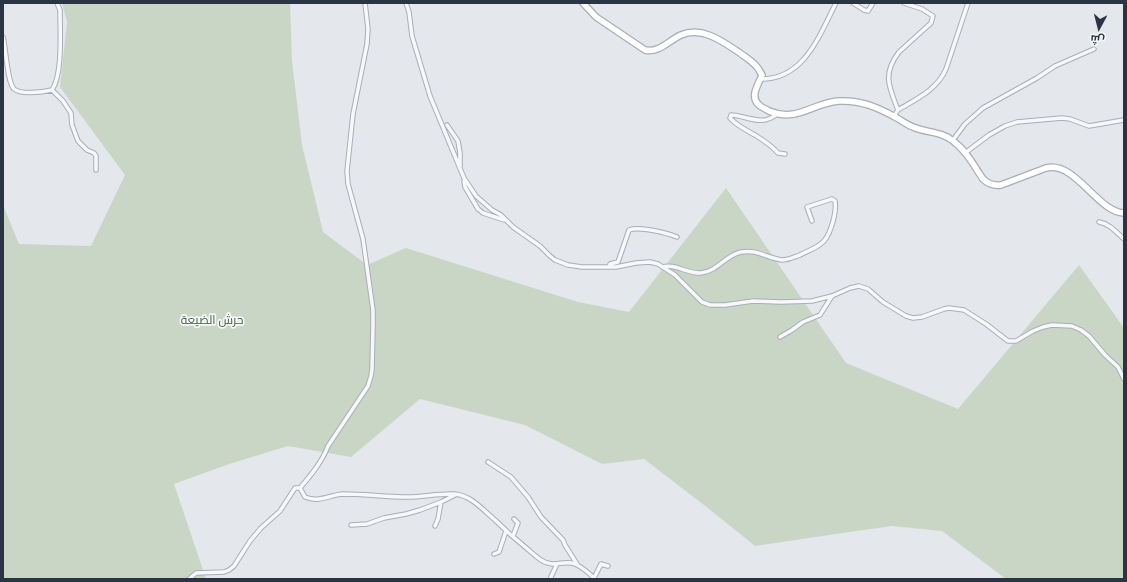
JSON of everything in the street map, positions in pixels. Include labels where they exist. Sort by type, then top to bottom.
[{"type":"street","points":[[52,90],[57,80],[60,59],[60,10],[57,3]]},
{"type":"street","points":[[189,579],[196,573],[224,572],[234,566],[250,541],[286,504],[295,488],[300,488],[308,479],[368,386],[371,376],[373,316],[363,238],[348,184],[347,171],[353,114],[367,44],[368,29],[365,3]]},
{"type":"street","points":[[406,3],[409,12],[412,36],[430,96],[464,178],[476,196],[492,210],[501,215],[513,227],[540,246],[555,260],[576,267],[609,267],[650,262],[675,275],[702,302],[710,305],[725,305],[753,301],[812,301],[832,296],[855,286],[868,289],[898,312],[913,318],[927,316],[944,309],[964,310],[986,324],[1005,339],[1013,342],[1016,342],[1033,331],[1043,327],[1052,325],[1072,326],[1089,336],[1105,355],[1118,367],[1124,379]]},
{"type":"street","points":[[583,3],[596,17],[645,50],[657,50],[670,40],[686,33],[695,32],[708,35],[726,44],[750,60],[756,66],[762,75],[754,94],[755,100],[761,107],[777,114],[797,114],[823,104],[840,101],[870,105],[880,108],[914,128],[940,133],[952,140],[966,153],[987,183],[996,186],[1001,185],[1046,168],[1060,168],[1110,208],[1124,213]]},
{"type":"street","points":[[760,79],[768,80],[786,74],[799,64],[811,51],[836,3]]},
{"type":"street","points":[[853,3],[868,11],[873,3]]},
{"type":"street","points":[[898,110],[888,79],[889,69],[898,52],[930,23],[933,16],[922,9],[904,3]]},
{"type":"street","points":[[894,116],[898,110],[933,88],[941,78],[946,69],[968,3]]},
{"type":"street","points":[[3,39],[12,86],[19,91],[29,92],[52,90],[63,101],[71,113],[72,125],[78,141],[96,156],[96,170]]},
{"type":"street","points":[[952,140],[965,124],[983,108],[1037,78],[1055,66],[1094,49]]},
{"type":"street","points":[[777,114],[759,121],[744,118],[738,115],[732,115],[730,118],[743,129],[773,148],[778,153],[785,154]]},
{"type":"street","points":[[966,153],[989,135],[1005,126],[1017,122],[1062,118],[1089,126],[1124,120]]},
{"type":"street","points":[[447,125],[458,141],[460,170]]},
{"type":"street","points":[[464,178],[465,187],[478,209],[484,213],[506,220]]},
{"type":"street","points":[[662,267],[667,265],[695,273],[708,272],[717,267],[730,256],[740,252],[749,251],[754,251],[781,260],[792,258],[815,248],[824,242],[834,219],[836,206],[835,201],[832,199],[807,207],[812,221]]},
{"type":"street","points":[[1099,222],[1105,223],[1124,239]]},
{"type":"street","points":[[609,267],[610,264],[618,262],[630,230],[632,229],[648,229],[677,237]]},
{"type":"street","points":[[780,337],[803,322],[820,315],[832,296]]},
{"type":"street","points":[[488,462],[511,477],[525,493],[541,517],[563,540],[577,565],[595,579],[601,564],[608,566]]},
{"type":"street","points":[[300,488],[305,496],[310,499],[319,500],[338,495],[405,497],[456,494],[468,498],[476,503],[506,531],[540,559],[550,565],[561,563],[577,565]]},
{"type":"street","points":[[351,525],[367,524],[384,518],[420,510],[441,502],[456,494]]},
{"type":"street","points":[[435,526],[438,519],[441,502]]},
{"type":"street","points":[[513,536],[518,523],[514,519]]},
{"type":"street","points":[[494,554],[499,552],[506,531]]},
{"type":"street","points":[[550,579],[557,564]]},
{"type":"green space","name":"حرش الضيعة","points":[[62,3],[290,3],[292,61],[302,145],[323,232],[367,265],[406,248],[578,302],[629,312],[726,188],[846,363],[958,409],[1079,265],[1124,328],[1124,579],[1006,579],[942,531],[892,526],[755,546],[644,459],[602,464],[525,425],[420,399],[351,457],[288,446],[229,464],[174,484],[206,579],[3,579],[3,205],[19,244],[91,246],[125,175],[60,87],[67,22]]}]
